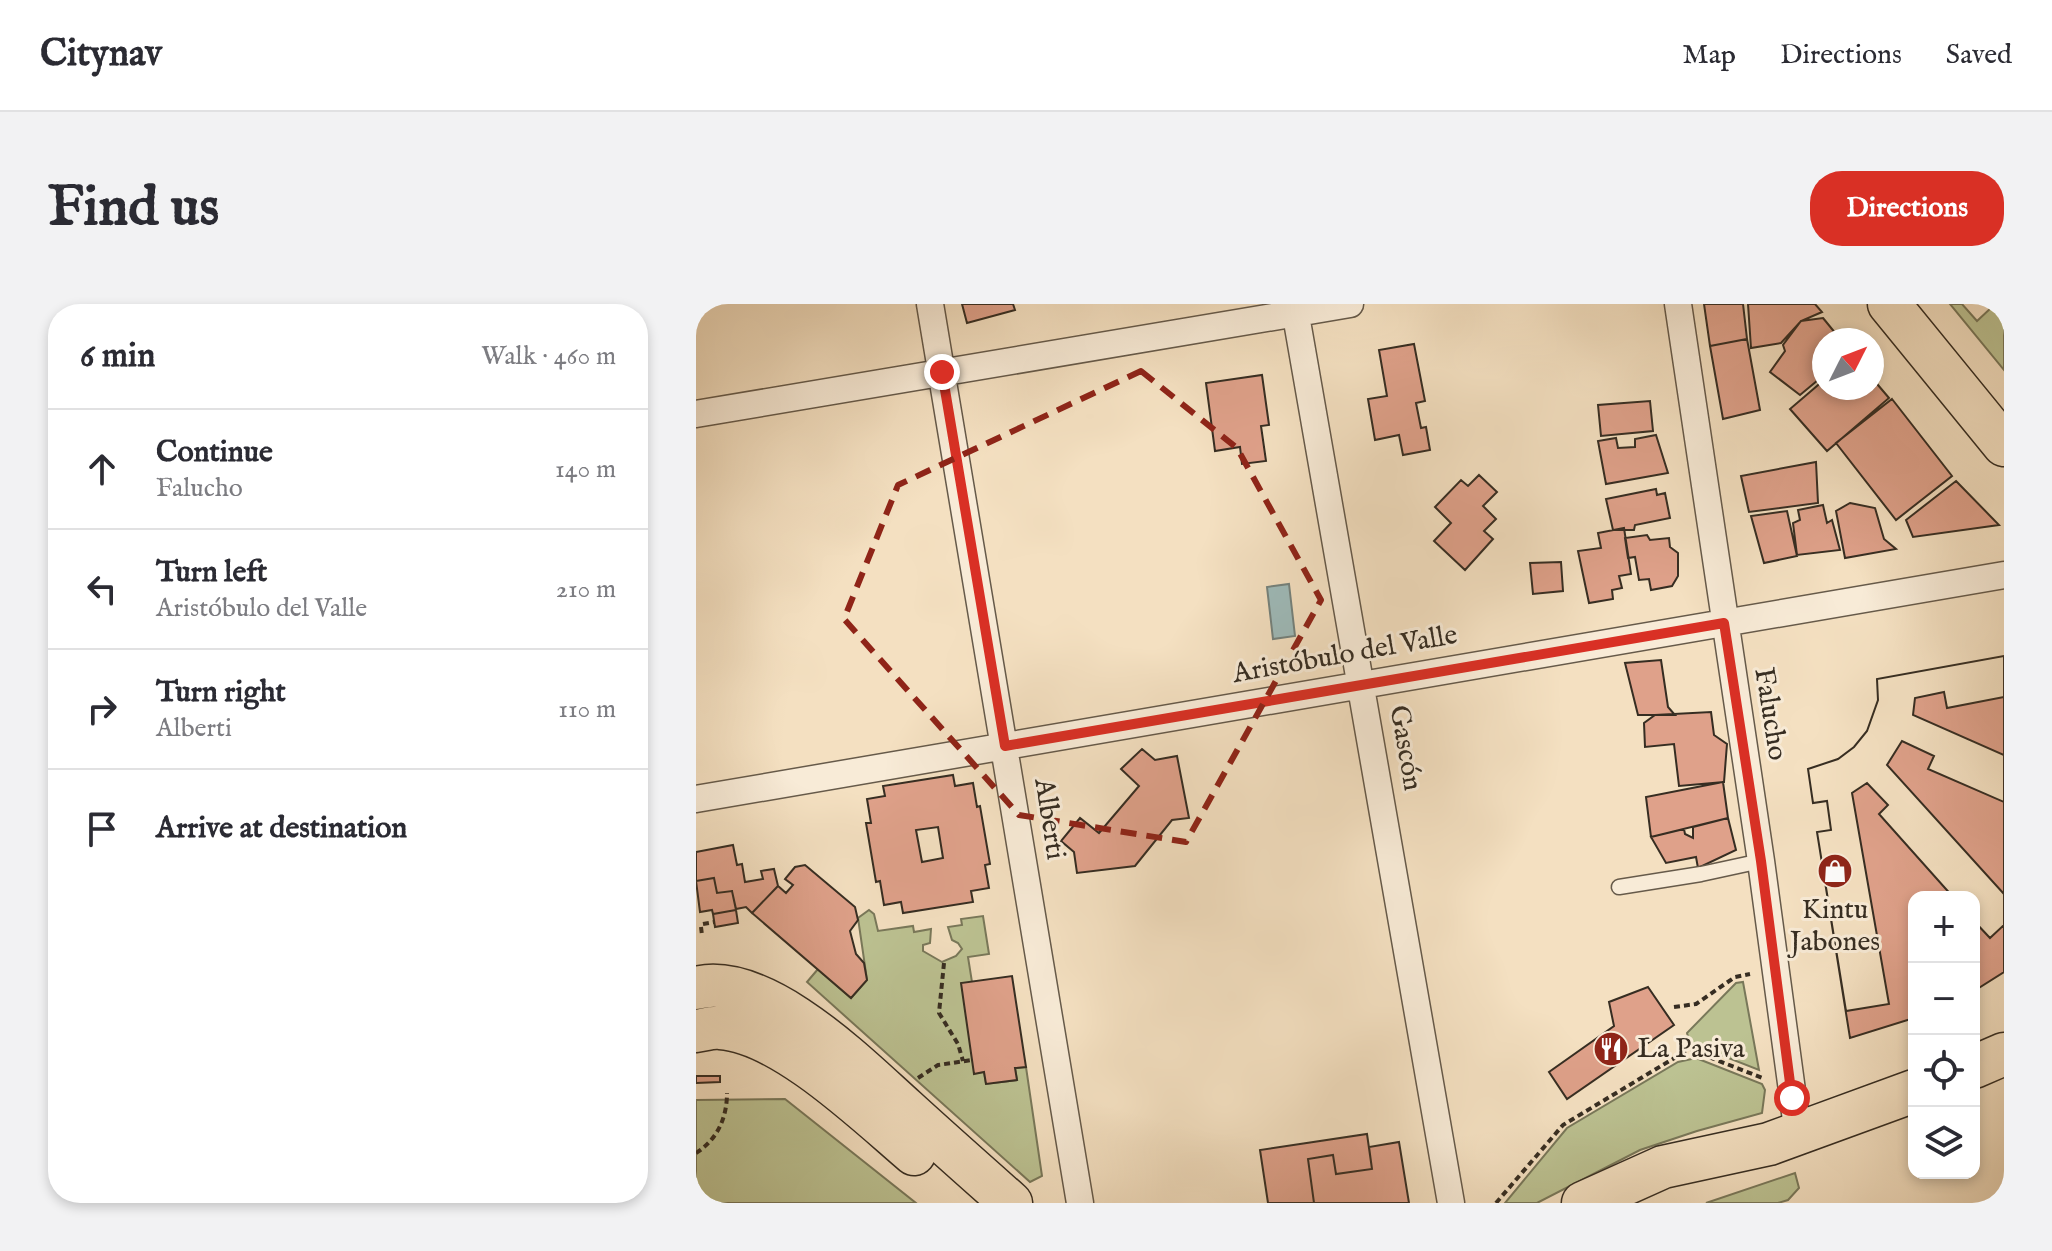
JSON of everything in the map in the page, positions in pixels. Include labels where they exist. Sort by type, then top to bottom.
[{"type":"main road","points":[[1889,304],[2004,445]]},
{"type":"main road","points":[[696,988],[723,986],[742,991],[772,1003],[804,1023],[847,1056],[1011,1203]]},
{"type":"main road","points":[[696,1031],[721,1028],[759,1039],[783,1051],[846,1096],[972,1203]]},
{"type":"main road","points":[[1980,1064],[2004,1054]]},
{"type":"main road","points":[[1638,1203],[1749,1150],[1908,1093]]},
{"type":"main road","points":[[1583,1203],[1663,1167],[1705,1156],[1749,1150]]},
{"type":"street","name":"Alberti","points":[[930,304],[1080,1203]]},
{"type":"street","points":[[696,414],[1295,308],[1350,304]]},
{"type":"street","name":"Falucho","points":[[1678,304],[1761,861],[1798,1135]]},
{"type":"street","name":"Gascón","points":[[1295,308],[1451,1203]]},
{"type":"street","name":"Aristóbulo del Valle","points":[[696,799],[2004,575]]},
{"type":"lane","points":[[1619,887],[1761,861]]},
{"type":"path","points":[[702,935],[702,925],[714,922]]},
{"type":"path","points":[[944,963],[939,1013],[949,1027],[963,1061]]},
{"type":"path","points":[[1674,1007],[1696,1004],[1735,977],[1750,974]]},
{"type":"path","points":[[1496,1203],[1550,1138],[1573,1116],[1681,1054],[1696,1052],[1767,1080]]},
{"type":"path","points":[[916,1079],[938,1065],[972,1060]]},
{"type":"path","points":[[696,1153],[718,1130],[726,1110],[727,1093]]},
{"type":"highlighted area","points":[[1141,371],[1237,448],[1321,600],[1186,842],[1019,815],[844,619],[898,485]]},
{"type":"green space","points":[[1950,304],[1962,304],[1977,321],[1992,307],[1991,304],[2004,304],[2004,370]]},
{"type":"green space","points":[[869,910],[874,914],[878,931],[913,926],[914,932],[931,929],[930,943],[923,945],[923,951],[942,962],[956,956],[962,949],[952,940],[948,927],[962,925],[961,919],[983,916],[989,954],[968,957],[972,982],[975,1073],[984,1072],[986,1084],[1017,1080],[1015,1068],[1026,1067],[1042,1176],[1030,1182],[807,982],[818,969],[851,998],[867,980],[858,918]]},
{"type":"green space","points":[[1743,982],[1759,1070],[1690,1043],[1687,1033],[1736,983]]},
{"type":"green space","points":[[1696,1058],[1762,1084],[1765,1090],[1762,1113],[1640,1150],[1537,1203],[1505,1203],[1567,1128],[1678,1062]]},
{"type":"green space","points":[[785,1099],[916,1203],[696,1203],[696,1100]]},
{"type":"green space","points":[[1795,1173],[1799,1188],[1788,1200],[1778,1203],[1706,1203]]},
{"type":"water","points":[[1289,584],[1295,636],[1273,639],[1267,587]]},
{"type":"building","points":[[962,304],[1013,304],[1015,310],[967,323]]},
{"type":"building","points":[[1704,304],[1743,304],[1747,339],[1710,346]]},
{"type":"building","points":[[1748,304],[1815,304],[1822,312],[1801,321],[1781,343],[1751,348]]},
{"type":"building","points":[[1823,318],[1831,328],[1812,328],[1812,385],[1800,395],[1770,372],[1785,351],[1783,345],[1801,321]]},
{"type":"building","points":[[1747,339],[1760,410],[1723,419],[1710,346]]},
{"type":"building","points":[[1414,344],[1425,401],[1416,403],[1421,428],[1426,427],[1430,450],[1403,455],[1399,435],[1375,440],[1368,399],[1387,396],[1379,350]]},
{"type":"building","points":[[1262,375],[1269,425],[1261,426],[1266,461],[1242,464],[1240,447],[1215,451],[1206,383]]},
{"type":"building","points":[[1812,390],[1812,400],[1884,400],[1884,392],[1889,398],[1827,451],[1790,409]]},
{"type":"building","points":[[1892,399],[1952,476],[1896,520],[1836,443]]},
{"type":"building","points":[[1650,401],[1653,431],[1601,436],[1598,405]]},
{"type":"building","points":[[1656,435],[1668,473],[1606,484],[1598,441],[1616,438],[1618,448],[1635,447],[1635,439]]},
{"type":"building","points":[[1816,462],[1818,503],[1749,512],[1741,476]]},
{"type":"building","points":[[1479,475],[1497,492],[1483,506],[1496,519],[1484,531],[1493,539],[1465,570],[1434,541],[1451,523],[1435,507],[1461,480],[1468,486]]},
{"type":"building","points":[[1956,481],[1999,525],[1913,537],[1906,520]]},
{"type":"building","points":[[1656,489],[1657,495],[1665,493],[1670,518],[1635,525],[1634,530],[1613,530],[1606,499]]},
{"type":"building","points":[[1850,503],[1875,508],[1884,539],[1896,549],[1845,558],[1836,511]]},
{"type":"building","points":[[1823,505],[1827,523],[1832,520],[1840,550],[1797,555],[1793,523],[1800,520],[1798,510]]},
{"type":"building","points":[[1787,511],[1797,556],[1764,563],[1751,516]]},
{"type":"building","points":[[1624,528],[1631,574],[1619,576],[1622,588],[1612,590],[1613,599],[1589,603],[1578,551],[1601,548],[1598,533]]},
{"type":"building","points":[[1647,535],[1650,540],[1669,538],[1670,547],[1678,553],[1678,576],[1672,586],[1651,590],[1649,579],[1639,580],[1635,557],[1628,558],[1625,538]]},
{"type":"building","points":[[1561,562],[1563,591],[1533,594],[1530,563]]},
{"type":"building","points":[[2004,656],[2004,697],[1947,708],[1944,692],[1915,698],[1913,715],[2004,755],[2004,802],[1928,769],[1934,756],[1902,741],[1887,765],[2004,894],[2004,925],[1990,938],[1980,927],[1980,891],[1948,891],[1879,814],[1888,805],[1867,783],[1852,793],[1889,1004],[1846,1011],[1817,832],[1831,830],[1827,801],[1813,803],[1808,769],[1838,759],[1854,747],[1867,731],[1878,700],[1877,679]]},
{"type":"building","points":[[2004,656],[2004,972],[1980,987],[1980,891],[1908,891],[1908,1020],[1850,1038],[1817,832],[1831,830],[1827,801],[1813,803],[1808,769],[1838,759],[1854,747],[1867,731],[1878,700],[1877,679]]},
{"type":"building","points":[[1661,660],[1668,707],[1675,715],[1638,715],[1625,663]]},
{"type":"building","points":[[1711,712],[1714,735],[1727,744],[1724,782],[1679,786],[1674,744],[1645,747],[1644,723],[1655,715]]},
{"type":"building","points":[[1142,749],[1155,760],[1177,756],[1189,818],[1172,820],[1135,866],[1077,873],[1074,852],[1061,841],[1080,818],[1099,833],[1139,786],[1121,769]]},
{"type":"building","points":[[953,775],[955,786],[973,783],[990,864],[985,865],[989,888],[971,891],[973,902],[903,913],[901,902],[884,905],[880,881],[876,882],[866,823],[871,823],[867,799],[885,796],[883,786]],"holes":[[[938,827],[943,858],[922,862],[916,830]]]},
{"type":"building","points":[[1723,782],[1728,818],[1651,837],[1646,797]]},
{"type":"building","points":[[1728,818],[1736,850],[1698,868],[1696,857],[1666,863],[1651,837],[1684,829],[1685,834],[1693,838],[1693,827]]},
{"type":"building","points":[[733,845],[737,865],[742,864],[745,882],[763,879],[761,871],[774,869],[778,886],[752,913],[746,907],[736,909],[732,891],[717,893],[714,878],[696,881],[696,852]]},
{"type":"building","points":[[805,865],[855,907],[858,920],[850,931],[856,954],[864,963],[867,980],[851,998],[752,913],[778,886],[786,893],[793,885],[785,879],[795,867]]},
{"type":"building","points":[[714,878],[717,893],[732,891],[736,910],[713,914],[712,910],[700,912],[696,881]]},
{"type":"building","points":[[736,910],[738,923],[715,927],[713,914]]},
{"type":"building","points":[[1012,976],[1026,1067],[1015,1068],[1017,1080],[986,1084],[984,1072],[974,1074],[961,983]]},
{"type":"building","name":"La Pasiva","points":[[1648,987],[1674,1025],[1567,1099],[1549,1072],[1614,1026],[1609,1002]]},
{"type":"building","points":[[696,1076],[720,1076],[720,1082],[696,1083]]},
{"type":"building","points":[[1367,1134],[1372,1169],[1336,1174],[1333,1155],[1308,1159],[1314,1203],[1268,1203],[1260,1150]]},
{"type":"building","points":[[1399,1142],[1409,1203],[1314,1203],[1308,1159],[1333,1155],[1336,1174],[1372,1169],[1369,1147]]},
{"type":"place","name":"Kintu Jabones","points":[[1835,871]]},
{"type":"place","name":"La Pasiva","points":[[1611,1049]]},
{"type":"route","points":[[942,372],[1005,746],[1724,623],[1761,861],[1792,1098]]}]
